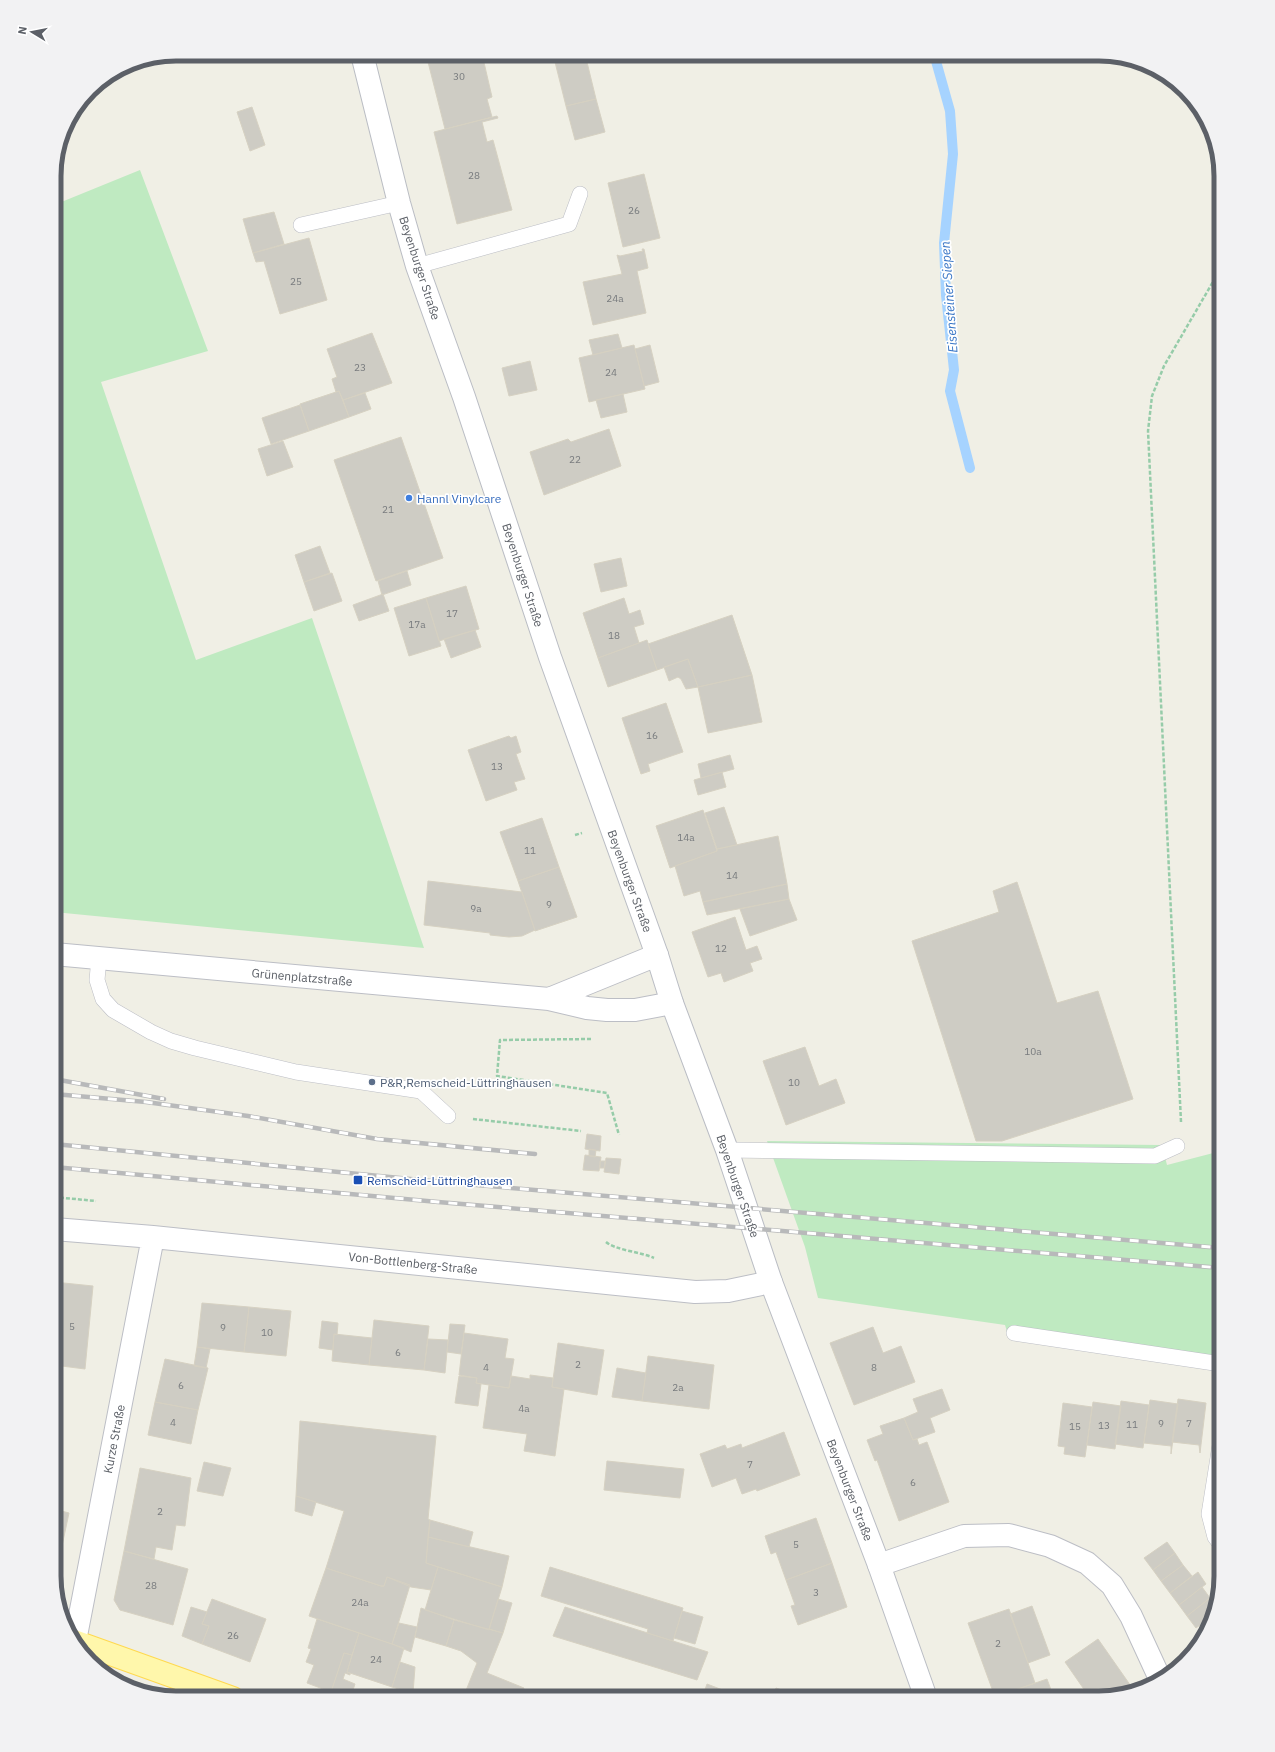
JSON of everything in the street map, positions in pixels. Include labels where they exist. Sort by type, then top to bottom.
[{"type":"main road","points":[[84,1644],[214,1691]]},
{"type":"street","name":"Beyenburger Straße","points":[[364,61],[399,203],[417,266],[464,397],[553,664],[657,955],[672,1004],[726,1150],[771,1282],[879,1565],[924,1691]]},
{"type":"street","name":"Grünenplatzstraße","points":[[61,955],[549,999],[587,1008],[607,1010],[635,1010],[672,1004]]},
{"type":"street","name":"Grünenplatzstraße","points":[[549,999],[657,955]]},
{"type":"street","name":"Von-Bottlenberg-Straße","points":[[61,1229],[695,1292],[728,1291],[771,1282]]},
{"type":"street","name":"Kurze Straße","points":[[76,1634],[153,1237]]},
{"type":"street","points":[[879,1565],[964,1536],[1009,1535],[1050,1546],[1087,1563],[1112,1585],[1161,1672]]},
{"type":"lane","points":[[417,266],[569,224],[580,194]]},
{"type":"lane","points":[[301,224],[399,203]]},
{"type":"lane","points":[[99,958],[97,980],[103,999],[113,1010],[151,1032],[171,1041],[195,1048],[296,1072],[421,1091],[448,1116]]},
{"type":"lane","points":[[726,1150],[1155,1156],[1177,1146]]},
{"type":"lane","points":[[1014,1333],[1214,1363]]},
{"type":"lane","points":[[1214,1483],[1209,1514],[1214,1532]]},
{"type":"path","points":[[1177,1146],[1181,1126],[1148,431],[1152,396],[1164,366],[1214,280]]},
{"type":"path","points":[[596,1039],[500,1040],[497,1076],[607,1093],[619,1135]]},
{"type":"path","points":[[448,1116],[581,1131]]},
{"type":"path","points":[[61,1198],[96,1201]]},
{"type":"path","points":[[606,1242],[610,1246],[642,1252]]},
{"type":"green space","points":[[140,170],[208,351],[101,382],[196,660],[312,618],[424,948],[61,913],[61,202]]},
{"type":"green space","points":[[767,1141],[1162,1145],[1167,1165],[1214,1153],[1214,1372],[1207,1367],[1009,1338],[1005,1325],[818,1298],[805,1247]]},
{"type":"building","points":[[428,61],[484,61],[492,97],[487,99],[492,117],[445,129]]},
{"type":"building","points":[[555,61],[587,61],[596,99],[566,106]]},
{"type":"building","points":[[596,99],[605,132],[575,140],[566,106]]},
{"type":"building","points":[[252,107],[265,145],[250,151],[237,112]]},
{"type":"building","points":[[497,116],[498,118],[482,122],[487,142],[493,140],[512,210],[457,224],[434,132]]},
{"type":"building","points":[[644,174],[660,238],[623,247],[608,183]]},
{"type":"building","points":[[274,212],[284,244],[253,253],[243,219]]},
{"type":"building","points":[[309,238],[327,300],[280,314],[264,261],[256,262],[253,253]]},
{"type":"building","points":[[642,249],[644,249],[648,268],[637,271],[646,313],[593,325],[583,282],[622,274],[617,255],[620,256],[643,251]]},
{"type":"building","points":[[372,333],[392,383],[343,400],[339,391],[336,392],[332,379],[337,377],[327,349]]},
{"type":"building","points":[[618,334],[622,348],[593,355],[589,340]]},
{"type":"building","points":[[634,345],[645,389],[589,402],[579,358]]},
{"type":"building","points":[[650,345],[659,382],[644,386],[635,349]]},
{"type":"building","points":[[530,361],[537,390],[509,396],[502,368]]},
{"type":"building","points":[[339,391],[349,417],[309,431],[300,404]]},
{"type":"building","points":[[365,393],[371,409],[349,417],[343,400]]},
{"type":"building","points":[[623,394],[627,412],[601,418],[596,400]]},
{"type":"building","points":[[300,405],[309,431],[271,444],[262,418]]},
{"type":"building","points":[[609,429],[621,466],[544,495],[530,452],[568,439],[571,442]]},
{"type":"building","points":[[401,437],[443,558],[376,581],[334,460]]},
{"type":"building","points":[[283,441],[293,467],[267,476],[258,449]]},
{"type":"building","points":[[320,546],[330,573],[304,582],[295,555]]},
{"type":"building","points":[[621,558],[627,586],[601,592],[594,564]]},
{"type":"building","points":[[407,571],[411,585],[382,595],[378,581]]},
{"type":"building","points":[[332,573],[342,601],[314,611],[304,582]]},
{"type":"building","points":[[466,586],[479,629],[439,641],[426,598]]},
{"type":"building","points":[[383,594],[389,611],[359,621],[353,605]]},
{"type":"building","points":[[426,598],[441,646],[409,656],[394,608]]},
{"type":"building","points":[[624,598],[629,614],[640,610],[644,624],[634,627],[639,643],[598,658],[583,613]]},
{"type":"building","points":[[732,615],[752,675],[698,687],[688,659],[657,670],[648,644]]},
{"type":"building","points":[[475,630],[481,647],[451,658],[444,639]]},
{"type":"building","points":[[647,640],[657,670],[608,687],[598,658]]},
{"type":"building","points":[[688,659],[698,687],[686,689],[681,679],[678,677],[669,681],[664,667]]},
{"type":"building","points":[[752,675],[762,722],[708,733],[698,687]]},
{"type":"building","points":[[666,703],[683,752],[648,764],[650,771],[641,774],[622,718]]},
{"type":"building","points":[[509,736],[511,738],[516,736],[521,752],[516,754],[525,779],[514,782],[517,790],[486,801],[468,750]]},
{"type":"building","points":[[730,755],[734,769],[701,778],[698,764]]},
{"type":"building","points":[[722,772],[726,787],[698,795],[694,780]]},
{"type":"building","points":[[724,807],[737,845],[717,849],[705,813]]},
{"type":"building","points":[[703,810],[717,851],[670,868],[656,826]]},
{"type":"building","points":[[542,818],[559,867],[518,881],[500,832]]},
{"type":"building","points":[[778,836],[787,884],[703,902],[700,891],[684,896],[675,866],[717,851],[717,849]]},
{"type":"building","points":[[559,867],[577,917],[535,931],[518,881]]},
{"type":"building","points":[[428,881],[522,892],[535,930],[522,936],[509,937],[490,935],[490,933],[424,925]]},
{"type":"building","points":[[1017,882],[1057,1003],[1098,991],[1133,1099],[1002,1141],[976,1141],[912,941],[999,912],[993,891]]},
{"type":"building","points":[[787,884],[789,899],[707,915],[703,902]]},
{"type":"building","points":[[789,899],[797,920],[750,936],[740,909]]},
{"type":"building","points":[[735,917],[746,950],[757,946],[762,959],[750,963],[753,971],[724,982],[721,973],[708,977],[692,932]]},
{"type":"building","points":[[805,1047],[819,1086],[836,1079],[845,1103],[786,1125],[763,1061]]},
{"type":"building","points":[[587,1134],[601,1136],[600,1151],[585,1149]]},
{"type":"building","points":[[589,1149],[596,1150],[595,1157],[589,1156]]},
{"type":"building","points":[[585,1155],[601,1157],[599,1171],[583,1170]]},
{"type":"building","points":[[606,1158],[621,1159],[619,1174],[604,1172]]},
{"type":"building","points":[[600,1161],[605,1161],[604,1168],[600,1168]]},
{"type":"building","points":[[61,1283],[93,1286],[85,1369],[61,1366]]},
{"type":"building","points":[[202,1303],[249,1307],[244,1352],[197,1347]]},
{"type":"building","points":[[249,1307],[291,1311],[286,1356],[244,1352]]},
{"type":"building","points":[[374,1320],[429,1326],[424,1370],[369,1365]]},
{"type":"building","points":[[322,1321],[338,1323],[337,1335],[334,1334],[333,1350],[319,1348]]},
{"type":"building","points":[[450,1324],[465,1325],[461,1354],[447,1352]]},
{"type":"building","points":[[873,1327],[883,1353],[901,1346],[915,1382],[854,1405],[830,1343]]},
{"type":"building","points":[[464,1333],[508,1339],[505,1358],[514,1359],[509,1388],[476,1383],[477,1378],[459,1375]]},
{"type":"building","points":[[334,1334],[372,1338],[369,1365],[332,1361]]},
{"type":"building","points":[[428,1339],[448,1340],[445,1373],[424,1370]]},
{"type":"building","points":[[558,1343],[604,1350],[597,1395],[552,1387]]},
{"type":"building","points":[[197,1347],[210,1349],[206,1368],[194,1366]]},
{"type":"building","points":[[648,1356],[714,1365],[709,1409],[642,1401]]},
{"type":"building","points":[[165,1359],[208,1368],[198,1410],[155,1402]]},
{"type":"building","points":[[617,1368],[646,1373],[642,1401],[612,1397]]},
{"type":"building","points":[[530,1375],[553,1378],[552,1387],[564,1389],[555,1456],[524,1451],[527,1434],[483,1428],[489,1385],[509,1388],[511,1376],[530,1379]]},
{"type":"building","points":[[459,1376],[477,1378],[476,1383],[481,1384],[478,1406],[455,1403]]},
{"type":"building","points":[[942,1389],[950,1410],[930,1418],[935,1432],[913,1440],[904,1418],[918,1412],[913,1399]]},
{"type":"building","points":[[1178,1399],[1206,1403],[1200,1453],[1199,1445],[1172,1442]]},
{"type":"building","points":[[1150,1400],[1178,1404],[1171,1454],[1171,1446],[1144,1443]]},
{"type":"building","points":[[1121,1401],[1149,1405],[1143,1448],[1115,1444]]},
{"type":"building","points":[[155,1402],[198,1410],[191,1444],[148,1435]]},
{"type":"building","points":[[1093,1402],[1121,1406],[1115,1449],[1087,1445]]},
{"type":"building","points":[[1063,1403],[1092,1407],[1085,1457],[1064,1454],[1065,1447],[1058,1446]]},
{"type":"building","points":[[904,1418],[913,1440],[917,1439],[919,1445],[927,1442],[949,1502],[899,1521],[877,1460],[875,1461],[867,1440],[883,1434],[880,1426]]},
{"type":"building","points":[[300,1421],[436,1436],[428,1519],[430,1520],[426,1563],[438,1567],[431,1590],[411,1587],[387,1577],[384,1586],[381,1586],[326,1568],[344,1511],[296,1496]]},
{"type":"building","points":[[784,1432],[800,1475],[757,1491],[756,1489],[742,1494],[736,1478],[712,1487],[700,1454],[725,1445],[727,1449],[741,1444],[742,1448]]},
{"type":"building","points":[[607,1461],[684,1469],[680,1498],[604,1490]]},
{"type":"building","points":[[204,1462],[231,1468],[223,1496],[197,1491]]},
{"type":"building","points":[[140,1468],[191,1478],[185,1526],[176,1525],[172,1550],[156,1547],[154,1559],[124,1551]]},
{"type":"building","points":[[296,1496],[316,1502],[312,1516],[295,1511]]},
{"type":"building","points":[[61,1511],[69,1513],[61,1551]]},
{"type":"building","points":[[816,1518],[832,1563],[786,1580],[776,1552],[771,1554],[765,1536]]},
{"type":"building","points":[[430,1520],[473,1532],[469,1547],[428,1537]]},
{"type":"building","points":[[428,1537],[509,1556],[502,1587],[426,1563]]},
{"type":"building","points":[[1167,1542],[1175,1553],[1153,1570],[1144,1558]]},
{"type":"building","points":[[124,1551],[188,1569],[173,1625],[120,1610],[114,1600]]},
{"type":"building","points":[[1175,1553],[1183,1565],[1161,1581],[1153,1570]]},
{"type":"building","points":[[832,1563],[847,1607],[798,1625],[791,1606],[795,1605],[786,1580]]},
{"type":"building","points":[[1183,1565],[1192,1576],[1170,1593],[1161,1581]]},
{"type":"building","points":[[438,1567],[502,1587],[489,1630],[425,1610]]},
{"type":"building","points":[[550,1567],[683,1608],[673,1641],[647,1633],[648,1629],[541,1596]]},
{"type":"building","points":[[326,1568],[381,1586],[384,1586],[387,1577],[410,1585],[392,1644],[309,1616]]},
{"type":"building","points":[[1198,1572],[1206,1584],[1179,1605],[1170,1593]]},
{"type":"building","points":[[1202,1587],[1210,1598],[1187,1616],[1179,1605]]},
{"type":"building","points":[[1210,1598],[1211,1600],[1204,1622],[1196,1628],[1187,1616]]},
{"type":"building","points":[[212,1599],[266,1619],[250,1662],[202,1644],[209,1626],[202,1624]]},
{"type":"building","points":[[498,1599],[512,1603],[503,1633],[489,1629]]},
{"type":"building","points":[[1032,1606],[1050,1655],[1028,1663],[1010,1614]]},
{"type":"building","points":[[191,1607],[207,1612],[202,1624],[209,1626],[202,1644],[182,1636]]},
{"type":"building","points":[[565,1607],[708,1652],[697,1680],[553,1636]]},
{"type":"building","points":[[421,1608],[454,1620],[446,1646],[415,1637]]},
{"type":"building","points":[[1009,1609],[1035,1683],[1012,1691],[993,1691],[968,1623]]},
{"type":"building","points":[[682,1611],[703,1617],[695,1644],[674,1638]]},
{"type":"building","points":[[317,1619],[359,1633],[352,1655],[344,1653],[331,1691],[307,1683],[314,1665],[306,1662],[311,1649],[308,1648]]},
{"type":"building","points":[[454,1620],[503,1633],[487,1673],[524,1688],[523,1691],[466,1691],[477,1663],[461,1651],[446,1646]]},
{"type":"building","points":[[399,1623],[417,1627],[411,1652],[392,1644]]},
{"type":"building","points":[[359,1633],[404,1648],[392,1687],[347,1672]]},
{"type":"building","points":[[1098,1639],[1131,1686],[1114,1690],[1085,1691],[1065,1662]]},
{"type":"building","points":[[344,1653],[352,1655],[347,1672],[350,1673],[350,1675],[345,1673],[343,1679],[355,1684],[353,1691],[341,1689],[340,1691],[331,1691]]},
{"type":"building","points":[[400,1662],[415,1667],[413,1691],[406,1691],[392,1687]]},
{"type":"building","points":[[1047,1679],[1051,1691],[1012,1691]]},
{"type":"building","points":[[707,1684],[725,1691],[704,1691]]},
{"type":"building","points":[[776,1688],[785,1691],[775,1691]]},
{"type":"waterway","name":"Eisensteiner Siepen","points":[[936,61],[950,111],[953,154],[944,243],[946,295],[954,370],[950,391],[970,468]]},
{"type":"railway","points":[[61,1080],[164,1099]]},
{"type":"railway","points":[[61,1095],[146,1102],[248,1116],[377,1139],[535,1154]]},
{"type":"railway","points":[[61,1145],[441,1182],[1214,1247]]},
{"type":"railway","points":[[61,1168],[438,1202],[1214,1267]]},
{"type":"place","name":"Hannl Vinylcare","points":[[409,498]]},
{"type":"place","name":"P&R,Remscheid-Lüttringhausen","points":[[372,1082]]},
{"type":"place","name":"Remscheid-Lüttringhausen","points":[[358,1180]]}]
